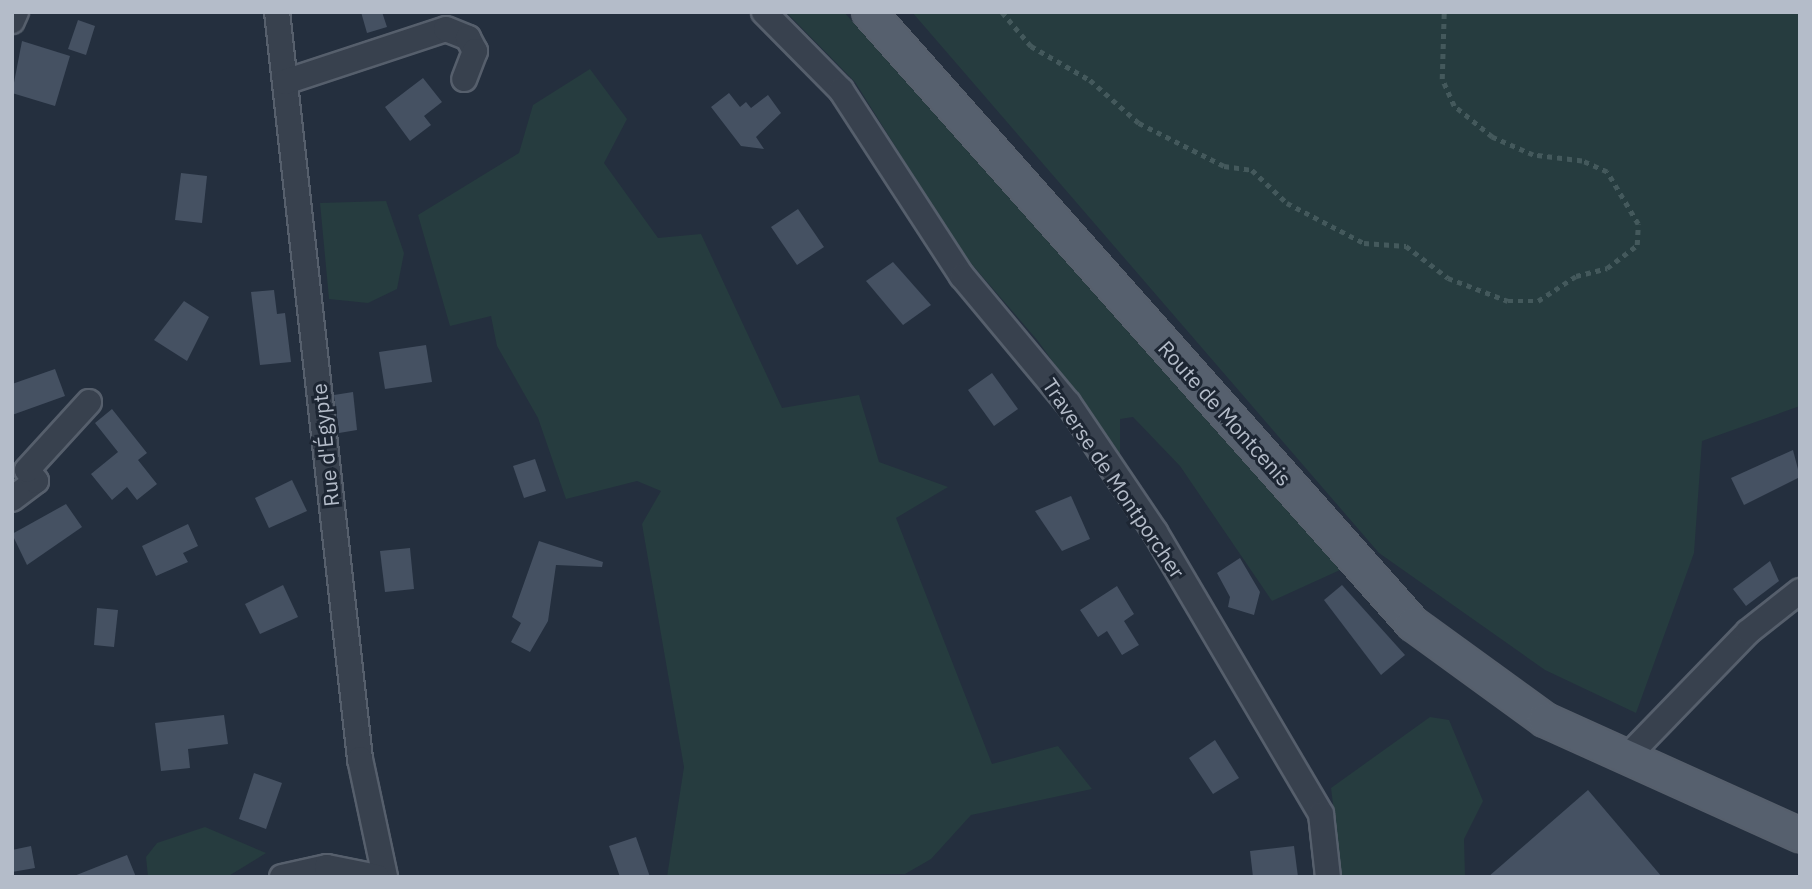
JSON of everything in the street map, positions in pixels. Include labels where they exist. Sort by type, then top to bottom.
[{"type":"main road","name":"Route de Montcenis","points":[[869,12],[1413,624],[1545,720],[1800,835]]},
{"type":"street","points":[[12,21],[16,12]]},
{"type":"street","name":"Rue d'Égypte","points":[[277,12],[360,759],[385,877]]},
{"type":"street","name":"Traverse de Montporcher","points":[[764,12],[841,90],[962,276],[1068,403],[1155,532],[1321,814],[1328,877]]},
{"type":"street","points":[[285,82],[446,29],[468,38],[475,51],[464,79]]},
{"type":"street","points":[[12,499],[36,481],[27,470],[89,402]]},
{"type":"street","points":[[1626,758],[1748,632],[1800,591]]},
{"type":"street","points":[[282,877],[327,867],[377,877]]},
{"type":"path","points":[[1002,12],[1013,31],[1090,80],[1139,123],[1224,166],[1252,170],[1287,203],[1364,243],[1406,246],[1460,282],[1508,301],[1538,301],[1576,276],[1607,268],[1637,245],[1637,224],[1607,172],[1582,161],[1533,155],[1492,138],[1454,106],[1442,79],[1444,12]]},
{"type":"green space","points":[[786,12],[844,12],[1340,570],[1272,601],[1180,466],[1133,417],[1120,419],[1120,456],[1038,341],[962,253],[855,82]]},
{"type":"green space","points":[[912,12],[1800,12],[1800,406],[1702,441],[1694,553],[1636,713],[1545,670],[1379,553]]},
{"type":"green space","points":[[590,69],[627,119],[604,163],[658,238],[701,234],[782,408],[859,395],[879,462],[948,487],[896,518],[992,764],[1058,746],[1092,789],[971,815],[931,859],[905,874],[667,877],[684,767],[642,524],[661,491],[637,481],[566,499],[538,418],[497,346],[491,316],[450,326],[418,215],[519,153],[533,105]]},
{"type":"green space","points":[[386,201],[404,253],[397,289],[368,303],[329,299],[320,203]]},
{"type":"green space","points":[[1430,717],[1449,720],[1483,801],[1464,839],[1465,877],[1342,877],[1331,788]]},
{"type":"green space","points":[[205,827],[266,853],[227,877],[148,877],[146,857],[157,843]]},
{"type":"building","points":[[361,12],[382,12],[387,27],[367,33]]},
{"type":"building","points":[[78,20],[95,26],[86,55],[68,49]]},
{"type":"building","points":[[22,41],[70,56],[55,106],[12,93]]},
{"type":"building","points":[[423,78],[442,102],[424,116],[431,125],[410,141],[385,107]]},
{"type":"building","points":[[729,93],[740,107],[746,102],[751,108],[768,95],[781,113],[756,137],[764,149],[741,146],[711,107]]},
{"type":"building","points":[[181,173],[207,176],[202,223],[175,220]]},
{"type":"building","points":[[798,209],[824,247],[797,265],[771,227]]},
{"type":"building","points":[[893,262],[931,305],[903,325],[866,281]]},
{"type":"building","points":[[274,290],[277,314],[285,313],[291,362],[260,365],[251,292]]},
{"type":"building","points":[[184,301],[209,317],[187,361],[154,340]]},
{"type":"building","points":[[426,345],[432,382],[385,389],[379,352]]},
{"type":"building","points":[[55,369],[65,396],[12,415],[12,384]]},
{"type":"building","points":[[992,373],[1018,409],[994,426],[968,390]]},
{"type":"building","points":[[353,392],[357,430],[339,433],[334,395]]},
{"type":"building","points":[[112,409],[147,453],[138,460],[157,484],[137,500],[127,487],[112,500],[91,474],[118,452],[95,423]]},
{"type":"building","points":[[1793,450],[1800,477],[1744,505],[1731,478]]},
{"type":"building","points":[[535,459],[546,491],[524,498],[513,466]]},
{"type":"building","points":[[292,480],[307,511],[269,528],[255,498]]},
{"type":"building","points":[[1071,496],[1090,539],[1062,551],[1035,511]]},
{"type":"building","points":[[66,504],[82,527],[27,565],[12,534]]},
{"type":"building","points":[[188,524],[198,546],[183,553],[188,562],[156,576],[142,546]]},
{"type":"building","points":[[539,541],[603,562],[602,567],[556,565],[548,621],[530,652],[511,642],[521,623],[512,617]]},
{"type":"building","points":[[410,548],[414,589],[385,592],[380,551]]},
{"type":"building","points":[[1240,558],[1260,592],[1254,615],[1228,607],[1230,597],[1217,573]]},
{"type":"building","points":[[1770,561],[1779,581],[1746,606],[1733,589]]},
{"type":"building","points":[[283,585],[298,617],[260,634],[245,604]]},
{"type":"building","points":[[1342,585],[1405,655],[1381,675],[1324,600]]},
{"type":"building","points":[[1117,586],[1134,614],[1124,621],[1139,645],[1122,655],[1107,631],[1098,637],[1080,610]]},
{"type":"building","points":[[97,608],[118,610],[114,647],[94,645]]},
{"type":"building","points":[[224,715],[228,744],[188,749],[190,768],[161,771],[155,723]]},
{"type":"building","points":[[1215,740],[1239,778],[1213,794],[1189,758]]},
{"type":"building","points":[[254,773],[282,783],[266,829],[239,819]]},
{"type":"building","points":[[1588,790],[1662,877],[1488,877]]},
{"type":"building","points":[[636,837],[650,877],[620,877],[609,846]]},
{"type":"building","points":[[31,846],[35,868],[12,872],[12,850]]},
{"type":"building","points":[[1294,846],[1298,877],[1253,877],[1250,851]]},
{"type":"building","points":[[127,855],[136,877],[74,876]]}]
